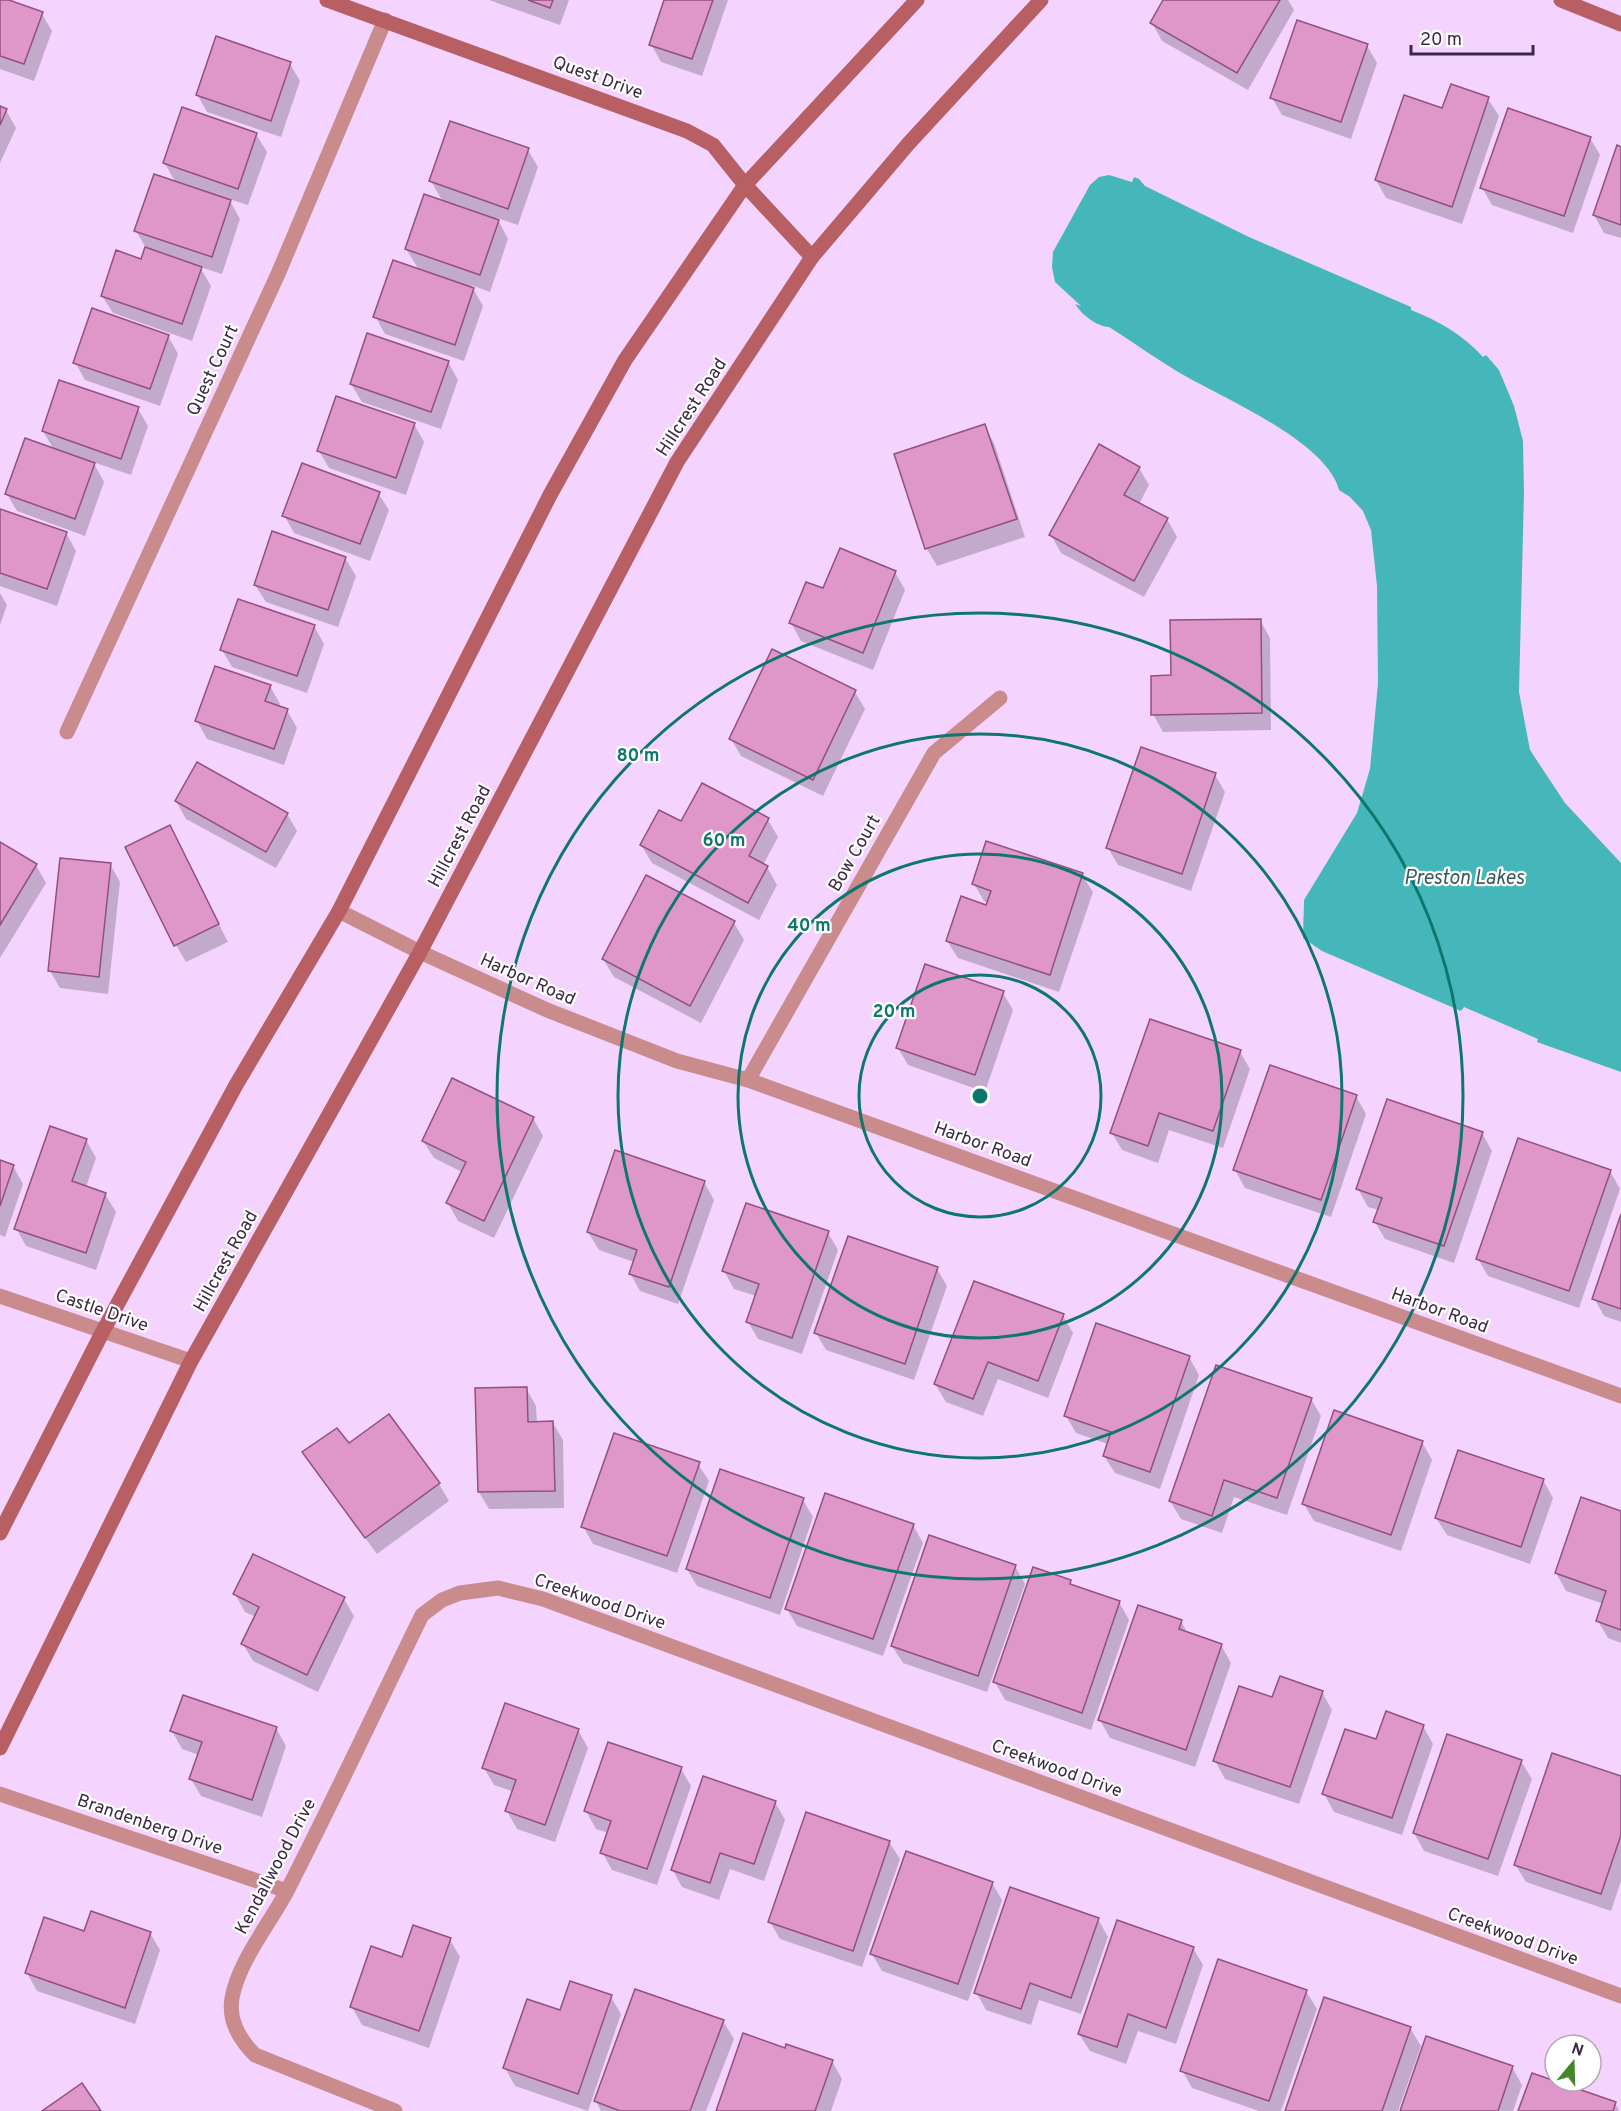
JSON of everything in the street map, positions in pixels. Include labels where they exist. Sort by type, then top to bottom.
[{"type":"main road","name":"Quest Drive","points":[[327,0],[687,131],[713,145],[745,185],[812,257]]},
{"type":"main road","points":[[0,1533],[103,1332],[236,1085],[339,911],[550,495],[625,360],[745,185],[917,0]]},
{"type":"main road","name":"Hillcrest Road","points":[[0,1748],[191,1361],[420,952],[677,462],[812,257],[909,143],[1041,0]]},
{"type":"main road","points":[[1561,0],[1621,24]]},
{"type":"street","name":"Quest Court","points":[[67,732],[278,274],[384,20]]},
{"type":"street","name":"Bow Court","points":[[748,1080],[934,753],[1000,698]]},
{"type":"street","name":"Harbor Road","points":[[339,911],[420,952],[547,1010],[677,1061],[748,1080],[1621,1396]]},
{"type":"street","name":"Castle Drive","points":[[0,1296],[191,1361]]},
{"type":"street","name":"Creekwood Drive","points":[[477,1591],[498,1588],[543,1599],[1621,1996]]},
{"type":"street","name":"Kendallwood Drive","points":[[394,2111],[255,2055],[242,2041],[234,2023],[232,2000],[239,1975],[287,1891],[422,1616],[442,1600],[460,1593],[477,1591]]},
{"type":"street","name":"Brandenberg Drive","points":[[0,1794],[287,1891]]},
{"type":"water","name":"Preston Lakes","points":[[1109,175],[1132,182],[1134,177],[1139,179],[1145,186],[1249,237],[1411,307],[1411,310],[1458,335],[1483,357],[1486,355],[1499,370],[1514,406],[1523,441],[1524,493],[1519,692],[1530,750],[1565,803],[1621,863],[1621,1072],[1537,1042],[1538,1039],[1464,1007],[1461,1011],[1322,951],[1303,938],[1304,900],[1357,813],[1370,769],[1378,683],[1377,586],[1371,530],[1363,511],[1350,497],[1339,490],[1331,473],[1316,456],[1296,440],[1250,410],[1177,371],[1109,327],[1099,325],[1081,312],[1075,304],[1081,306],[1055,282],[1052,267],[1053,252],[1090,185],[1099,177]]},
{"type":"building","points":[[0,0],[9,0],[43,12],[24,64],[0,56]]},
{"type":"building","points":[[528,0],[553,0],[550,8]]},
{"type":"building","points":[[664,0],[713,0],[692,59],[649,45]]},
{"type":"building","points":[[1163,0],[1280,0],[1237,73],[1150,23]]},
{"type":"building","points":[[1297,20],[1368,44],[1341,122],[1270,98]]},
{"type":"building","points":[[216,36],[291,62],[271,121],[196,95]]},
{"type":"building","points":[[1451,84],[1489,97],[1452,207],[1375,180],[1404,95],[1442,108]]},
{"type":"building","points":[[0,106],[7,109],[0,125]]},
{"type":"building","points":[[182,107],[257,133],[238,189],[163,163]]},
{"type":"building","points":[[1508,108],[1591,137],[1564,216],[1480,188]]},
{"type":"building","points":[[450,121],[529,148],[508,209],[429,181]]},
{"type":"building","points":[[1617,145],[1621,147],[1621,225],[1593,215]]},
{"type":"building","points":[[154,174],[231,200],[212,257],[134,231]]},
{"type":"building","points":[[424,194],[499,220],[480,275],[405,249]]},
{"type":"building","points":[[145,247],[202,267],[182,324],[101,296],[116,250],[141,259]]},
{"type":"building","points":[[393,260],[474,288],[455,345],[373,317]]},
{"type":"building","points":[[92,308],[169,335],[150,389],[73,363]]},
{"type":"building","points":[[367,333],[449,361],[431,412],[350,384]]},
{"type":"building","points":[[59,380],[139,407],[121,459],[42,431]]},
{"type":"building","points":[[336,396],[415,423],[396,478],[317,451]]},
{"type":"building","points":[[985,424],[1017,519],[925,549],[894,454]]},
{"type":"building","points":[[25,438],[95,463],[75,519],[5,494]]},
{"type":"building","points":[[1099,444],[1140,467],[1124,495],[1168,518],[1134,581],[1049,535]]},
{"type":"building","points":[[302,463],[380,492],[360,544],[282,516]]},
{"type":"building","points":[[0,509],[67,532],[47,589],[0,573]]},
{"type":"building","points":[[272,531],[346,557],[328,610],[254,585]]},
{"type":"building","points":[[840,548],[896,571],[863,653],[789,623],[806,582],[823,588]]},
{"type":"building","points":[[238,599],[315,625],[297,676],[220,650]]},
{"type":"building","points":[[1261,619],[1262,713],[1151,715],[1151,676],[1171,675],[1170,620]]},
{"type":"building","points":[[772,649],[856,690],[813,780],[729,739]]},
{"type":"building","points":[[215,666],[271,685],[265,701],[288,709],[274,749],[195,721]]},
{"type":"building","points":[[1141,747],[1216,773],[1182,874],[1106,848]]},
{"type":"building","points":[[197,762],[288,813],[266,852],[175,801]]},
{"type":"building","points":[[702,783],[769,818],[749,856],[768,866],[748,903],[640,845],[659,810],[681,821]]},
{"type":"building","points":[[170,825],[219,924],[174,946],[125,847]]},
{"type":"building","points":[[986,841],[1083,873],[1050,975],[946,941],[961,896],[986,905],[991,891],[972,884]]},
{"type":"building","points":[[0,842],[37,864],[0,925]]},
{"type":"building","points":[[60,858],[111,863],[99,977],[48,971]]},
{"type":"building","points":[[646,875],[735,921],[690,1006],[602,959]]},
{"type":"building","points":[[925,964],[1004,991],[975,1075],[896,1048]]},
{"type":"building","points":[[1150,1019],[1241,1050],[1213,1131],[1159,1113],[1148,1146],[1110,1133]]},
{"type":"building","points":[[1270,1065],[1357,1095],[1321,1200],[1233,1170]]},
{"type":"building","points":[[452,1078],[534,1117],[484,1221],[446,1203],[466,1162],[422,1141]]},
{"type":"building","points":[[1387,1099],[1483,1132],[1444,1246],[1373,1222],[1382,1198],[1356,1189]]},
{"type":"building","points":[[50,1126],[87,1139],[72,1181],[106,1193],[86,1253],[14,1229]]},
{"type":"building","points":[[1518,1138],[1611,1170],[1569,1291],[1476,1259]]},
{"type":"building","points":[[615,1150],[705,1181],[669,1287],[629,1274],[637,1250],[587,1232]]},
{"type":"building","points":[[0,1160],[14,1165],[0,1206]]},
{"type":"building","points":[[746,1203],[829,1231],[792,1338],[746,1322],[759,1284],[722,1271]]},
{"type":"building","points":[[1621,1214],[1621,1309],[1592,1299]]},
{"type":"building","points":[[848,1236],[938,1267],[905,1364],[814,1333]]},
{"type":"building","points":[[974,1281],[1064,1314],[1038,1381],[988,1362],[973,1399],[934,1384]]},
{"type":"building","points":[[1096,1323],[1190,1356],[1150,1472],[1103,1456],[1111,1432],[1064,1416]]},
{"type":"building","points":[[1216,1365],[1312,1398],[1277,1498],[1224,1480],[1212,1516],[1169,1501]]},
{"type":"building","points":[[527,1387],[528,1422],[553,1421],[555,1491],[478,1492],[475,1388]]},
{"type":"building","points":[[1334,1410],[1423,1441],[1391,1535],[1302,1504]]},
{"type":"building","points":[[389,1414],[440,1483],[365,1538],[302,1452],[337,1428],[349,1443]]},
{"type":"building","points":[[614,1433],[700,1462],[667,1556],[581,1527]]},
{"type":"building","points":[[1458,1450],[1544,1479],[1521,1547],[1435,1518]]},
{"type":"building","points":[[720,1469],[804,1498],[770,1598],[686,1569]]},
{"type":"building","points":[[825,1493],[914,1524],[873,1639],[785,1609]]},
{"type":"building","points":[[1581,1497],[1621,1511],[1621,1630],[1596,1621],[1606,1591],[1555,1573]]},
{"type":"building","points":[[929,1535],[1016,1565],[978,1676],[891,1646]]},
{"type":"building","points":[[253,1554],[345,1597],[307,1675],[241,1644],[259,1607],[233,1594]]},
{"type":"building","points":[[1033,1567],[1071,1580],[1070,1584],[1120,1601],[1082,1713],[993,1682]]},
{"type":"building","points":[[1138,1605],[1182,1620],[1179,1629],[1222,1644],[1186,1750],[1098,1720]]},
{"type":"building","points":[[1280,1676],[1323,1691],[1290,1787],[1213,1761],[1239,1686],[1272,1697]]},
{"type":"building","points":[[183,1695],[277,1727],[252,1800],[189,1779],[202,1742],[170,1731]]},
{"type":"building","points":[[505,1703],[579,1729],[545,1825],[505,1811],[516,1780],[482,1768]]},
{"type":"building","points":[[1386,1711],[1424,1725],[1392,1818],[1322,1794],[1345,1729],[1376,1739]]},
{"type":"building","points":[[1447,1734],[1522,1760],[1488,1859],[1413,1833]]},
{"type":"building","points":[[608,1742],[682,1767],[647,1869],[600,1853],[611,1821],[584,1811]]},
{"type":"building","points":[[1552,1753],[1621,1776],[1621,1835],[1601,1894],[1514,1865]]},
{"type":"building","points":[[703,1776],[776,1801],[754,1864],[720,1853],[710,1883],[671,1870]]},
{"type":"building","points":[[806,1812],[890,1841],[853,1951],[768,1922]]},
{"type":"building","points":[[906,1851],[993,1882],[958,1984],[870,1954]]},
{"type":"building","points":[[1010,1887],[1099,1918],[1071,1998],[1030,1983],[1021,2009],[974,1993]]},
{"type":"building","points":[[91,1911],[151,1932],[125,2008],[25,1973],[44,1917],[84,1931]]},
{"type":"building","points":[[1117,1920],[1194,1947],[1166,2028],[1128,2014],[1117,2047],[1078,2034]]},
{"type":"building","points":[[413,1925],[451,1938],[419,2031],[350,2007],[371,1946],[402,1957]]},
{"type":"building","points":[[1218,1959],[1307,1990],[1269,2101],[1180,2071]]},
{"type":"building","points":[[570,1981],[612,1995],[578,2094],[503,2068],[527,1999],[560,2010]]},
{"type":"building","points":[[635,1989],[724,2020],[690,2111],[620,2111],[594,2101]]},
{"type":"building","points":[[1324,1997],[1411,2027],[1382,2111],[1285,2111]]},
{"type":"building","points":[[743,2033],[785,2048],[786,2044],[833,2060],[815,2111],[716,2111]]},
{"type":"building","points":[[1426,2036],[1513,2066],[1498,2111],[1400,2111]]},
{"type":"building","points":[[1532,2073],[1543,2077],[1543,2093],[1590,2093],[1616,2102],[1613,2111],[1518,2111]]},
{"type":"building","points":[[82,2083],[101,2111],[42,2111]]}]
